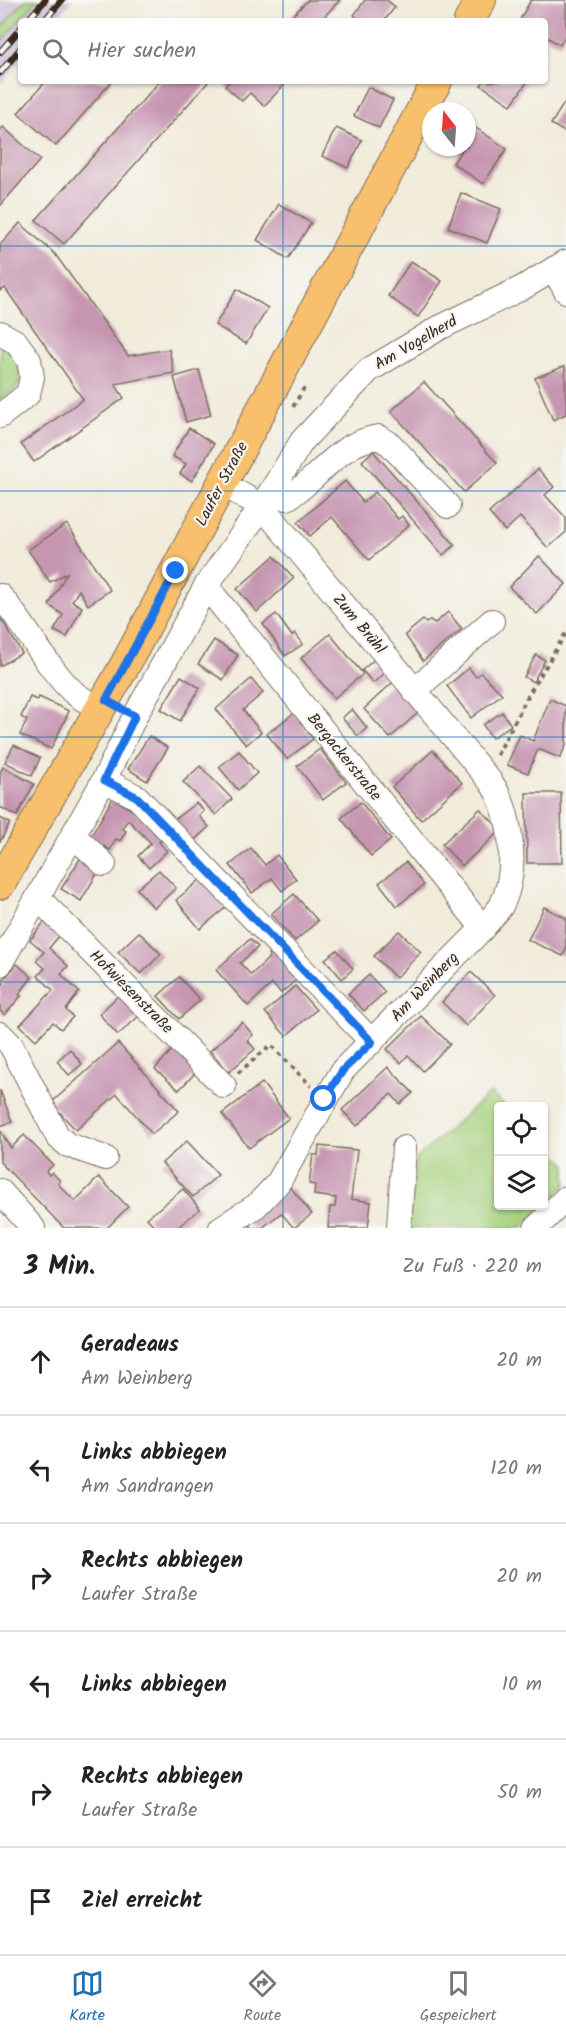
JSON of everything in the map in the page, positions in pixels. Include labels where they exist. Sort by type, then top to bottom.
[{"type":"main road","points":[[471,18],[481,0]]},
{"type":"main road","name":"Laufer Straße","points":[[0,884],[103,704],[435,84]]},
{"type":"street","name":"Am Vogelherd","points":[[266,500],[302,441],[369,370],[439,328],[522,288],[560,266],[566,291]]},
{"type":"street","points":[[0,333],[16,342],[29,360],[32,377],[28,394],[0,416]]},
{"type":"street","points":[[0,964],[74,836],[135,716],[206,586],[266,500],[287,498],[297,493],[341,451],[362,439],[378,436],[390,444],[448,506]]},
{"type":"street","name":"Zum Brühl","points":[[222,484],[266,500],[414,691],[485,777]]},
{"type":"street","name":"Bergackerstraße","points":[[206,586],[483,928]]},
{"type":"street","points":[[0,596],[23,623],[53,671],[75,694],[135,716]]},
{"type":"street","points":[[414,691],[492,621]]},
{"type":"street","name":"Am Weinberg","points":[[220,1228],[256,1206],[278,1184],[324,1099],[343,1070],[483,928],[501,906],[509,878],[511,847],[500,795],[485,777]]},
{"type":"street","points":[[104,780],[137,797],[372,1042]]},
{"type":"street","points":[[74,836],[104,864]]},
{"type":"street","name":"Hofwiesenstraße","points":[[38,898],[224,1086]]},
{"type":"street","points":[[0,1034],[11,1045],[58,1137],[68,1145],[105,1158]]},
{"type":"street","points":[[399,1228],[404,1148]]},
{"type":"street","points":[[0,1191],[33,1228]]},
{"type":"street","points":[[536,1228],[566,1198]]},
{"type":"path","points":[[485,777],[530,692],[566,633]]},
{"type":"path","points":[[224,1086],[271,1045],[324,1099]]},
{"type":"shaded area","points":[[0,0],[25,0],[0,29]]},
{"type":"shaded area","points":[[37,0],[72,0],[57,18],[22,18]]},
{"type":"shaded area","points":[[18,22],[18,64],[0,85],[0,43]]},
{"type":"green space","points":[[25,0],[37,0],[22,18],[18,18],[18,22],[0,43],[0,29]]},
{"type":"green space","points":[[0,345],[16,352],[21,379],[15,390],[0,399]]},
{"type":"green space","points":[[490,1093],[500,1102],[494,1102],[494,1210],[540,1210],[521,1228],[407,1228],[416,1159]]},
{"type":"green space","points":[[548,1147],[566,1164],[566,1185],[548,1202]]},
{"type":"building","points":[[308,0],[340,0],[323,18],[290,18]]},
{"type":"building","points":[[365,0],[387,0],[395,7],[386,18],[358,18],[354,15]]},
{"type":"building","points":[[531,0],[566,0],[566,34],[560,45],[548,38],[548,18],[521,18]]},
{"type":"building","points":[[43,84],[109,84],[56,146],[18,113]]},
{"type":"building","points":[[157,84],[206,84],[64,244],[36,220]]},
{"type":"building","points":[[227,84],[285,84],[264,106],[250,93],[242,101],[225,86]]},
{"type":"building","points":[[482,84],[526,84],[511,105]]},
{"type":"building","points":[[368,87],[393,100],[379,128],[354,116]]},
{"type":"building","points":[[566,100],[566,133],[551,124]]},
{"type":"building","points":[[3,127],[40,160],[0,206],[0,131]]},
{"type":"building","points":[[336,128],[362,140],[348,168],[322,156]]},
{"type":"building","points":[[476,128],[507,149],[483,184],[453,163],[458,156],[476,156]]},
{"type":"building","points":[[461,193],[501,209],[487,243],[448,227]]},
{"type":"building","points":[[279,204],[311,223],[288,259],[257,240]]},
{"type":"building","points":[[20,223],[55,254],[128,356],[169,349],[174,373],[115,384],[124,398],[34,462],[21,444],[83,399],[5,288],[0,291],[0,245]]},
{"type":"building","points":[[411,261],[442,281],[418,317],[388,296]]},
{"type":"building","points":[[237,289],[268,308],[246,344],[215,325]]},
{"type":"building","points":[[565,366],[566,414],[553,420],[535,378]]},
{"type":"building","points":[[199,370],[211,415],[186,422],[174,377]]},
{"type":"building","points":[[424,382],[497,463],[464,492],[391,411]]},
{"type":"building","points":[[189,428],[214,444],[192,481],[180,474],[186,464],[172,456]]},
{"type":"building","points":[[373,451],[455,545],[443,555],[362,461]]},
{"type":"building","points":[[538,469],[554,487],[545,495],[566,518],[566,532],[548,548],[520,517],[505,531],[489,513]]},
{"type":"building","points":[[345,481],[363,502],[375,492],[398,519],[402,516],[409,525],[369,560],[332,517],[310,536],[298,522]]},
{"type":"building","points":[[67,524],[110,590],[88,605],[79,590],[72,601],[82,607],[67,637],[54,631],[63,615],[49,605],[67,573],[50,582],[28,550]]},
{"type":"building","points":[[274,556],[294,578],[257,612],[237,589]]},
{"type":"building","points":[[539,556],[566,584],[537,614],[509,587]]},
{"type":"building","points":[[448,612],[462,629],[423,661],[405,635],[423,620],[426,623],[430,620],[435,623]]},
{"type":"building","points":[[276,614],[292,636],[295,633],[303,644],[285,656],[263,624]]},
{"type":"building","points":[[0,617],[22,653],[0,666]]},
{"type":"building","points":[[330,634],[363,674],[334,698],[301,658]]},
{"type":"building","points":[[214,640],[238,655],[223,680],[198,664]]},
{"type":"building","points":[[536,655],[545,660],[533,682],[524,677]]},
{"type":"building","points":[[375,659],[386,672],[373,683],[362,670]]},
{"type":"building","points":[[469,668],[476,677],[481,673],[502,694],[471,718],[447,686]]},
{"type":"building","points":[[181,676],[200,688],[180,721],[161,709]]},
{"type":"building","points":[[251,679],[263,693],[243,710],[261,732],[246,745],[216,709]]},
{"type":"building","points":[[393,682],[420,711],[390,738],[364,709]]},
{"type":"building","points":[[30,697],[37,700],[39,697],[69,711],[51,749],[20,735],[27,720],[21,717]]},
{"type":"building","points":[[550,699],[566,706],[566,745],[560,758],[538,749],[528,773],[507,765],[520,735],[533,741]]},
{"type":"building","points":[[352,709],[367,728],[358,736],[342,718]]},
{"type":"building","points":[[502,712],[511,725],[492,738],[483,725]]},
{"type":"building","points":[[294,713],[313,739],[287,759],[267,734]]},
{"type":"building","points":[[149,736],[168,748],[147,781],[128,769]]},
{"type":"building","points":[[14,745],[40,758],[32,776],[5,762]]},
{"type":"building","points":[[320,749],[346,782],[323,800],[297,766]]},
{"type":"building","points":[[433,750],[462,783],[421,820],[392,787]]},
{"type":"building","points":[[239,751],[257,773],[238,790],[219,767]]},
{"type":"building","points":[[200,766],[232,799],[216,815],[183,782]]},
{"type":"building","points":[[3,767],[34,784],[17,816],[0,807],[0,773]]},
{"type":"building","points":[[526,793],[561,793],[562,863],[527,863]]},
{"type":"building","points":[[113,798],[167,834],[159,842],[167,851],[149,868],[138,856],[151,843],[128,820],[122,828],[126,831],[120,841],[116,839],[110,850],[90,838]]},
{"type":"building","points":[[361,802],[391,840],[371,856],[341,818]]},
{"type":"building","points":[[196,803],[204,811],[199,816],[209,827],[192,842],[172,821]]},
{"type":"building","points":[[480,809],[501,830],[462,866],[442,844]]},
{"type":"building","points":[[0,818],[10,823],[0,842]]},
{"type":"building","points":[[251,848],[265,865],[277,855],[296,879],[282,891],[272,878],[252,893],[230,865]]},
{"type":"building","points":[[82,856],[101,867],[81,901],[61,889]]},
{"type":"building","points":[[406,862],[424,885],[397,906],[379,883]]},
{"type":"building","points":[[159,870],[176,888],[154,908],[137,889]]},
{"type":"building","points":[[206,875],[230,904],[200,929],[176,900]]},
{"type":"building","points":[[294,894],[318,921],[295,941],[271,914]]},
{"type":"building","points":[[544,907],[566,918],[566,950],[563,956],[528,940]]},
{"type":"building","points":[[44,922],[60,935],[49,948],[68,966],[61,974],[79,992],[66,1010],[73,1017],[61,1029],[53,1022],[36,1040],[20,1025],[53,990],[38,976],[45,968],[36,961],[44,952],[30,940]]},
{"type":"building","points":[[399,931],[421,952],[396,978],[374,956]]},
{"type":"building","points":[[139,932],[161,954],[141,974],[118,952]]},
{"type":"building","points":[[250,939],[258,947],[240,963],[251,975],[270,957],[268,954],[276,947],[302,975],[281,993],[272,984],[248,1006],[216,970]]},
{"type":"building","points":[[337,950],[353,969],[342,979],[325,959]]},
{"type":"building","points":[[17,964],[32,977],[19,994],[21,996],[5,1015],[0,1011],[0,988],[4,983],[2,981]]},
{"type":"building","points":[[471,972],[495,995],[466,1026],[442,1002]]},
{"type":"building","points":[[369,975],[385,992],[364,1011],[348,994]]},
{"type":"building","points":[[179,977],[200,1000],[179,1019],[158,996]]},
{"type":"building","points":[[295,986],[316,1010],[286,1036],[265,1012]]},
{"type":"building","points":[[121,993],[141,1014],[118,1035],[99,1014]]},
{"type":"building","points":[[421,1016],[450,1044],[423,1071],[408,1055],[401,1063],[387,1049]]},
{"type":"building","points":[[242,1022],[253,1035],[247,1040],[255,1049],[229,1072],[210,1051]]},
{"type":"building","points":[[118,1043],[179,1111],[152,1134],[117,1094],[76,1130],[51,1103]]},
{"type":"building","points":[[70,1049],[82,1064],[69,1075],[57,1061]]},
{"type":"building","points":[[173,1049],[197,1071],[179,1090],[155,1069]]},
{"type":"building","points":[[388,1067],[413,1093],[400,1104],[391,1094],[357,1126],[342,1110]]},
{"type":"building","points":[[262,1083],[289,1118],[249,1148],[222,1114]]},
{"type":"building","points":[[0,1090],[12,1122],[0,1126]]},
{"type":"building","points":[[0,1130],[11,1148],[24,1135],[53,1165],[46,1171],[49,1175],[52,1172],[60,1181],[58,1184],[75,1201],[99,1177],[128,1207],[107,1228],[64,1228],[0,1162]]},
{"type":"building","points":[[187,1141],[218,1175],[193,1197],[162,1163]]},
{"type":"building","points":[[319,1146],[357,1150],[351,1199],[371,1202],[368,1228],[328,1228],[330,1207],[335,1207],[336,1198],[314,1195],[315,1185],[309,1184],[313,1155],[318,1155]]},
{"type":"building","points":[[291,1188],[312,1214],[294,1228],[281,1213],[262,1228],[252,1228],[247,1222]]},
{"type":"building","points":[[183,1189],[200,1209],[177,1228],[156,1228],[147,1218]]},
{"type":"railway","points":[[30,18],[45,0]]},
{"type":"railway","points":[[47,18],[62,0]]},
{"type":"railway","points":[[0,52],[18,31]]},
{"type":"railway","points":[[0,73],[18,52]]},
{"type":"route","points":[[176,571],[106,700],[135,716],[104,780],[137,797],[372,1042],[343,1070],[324,1099]]}]
